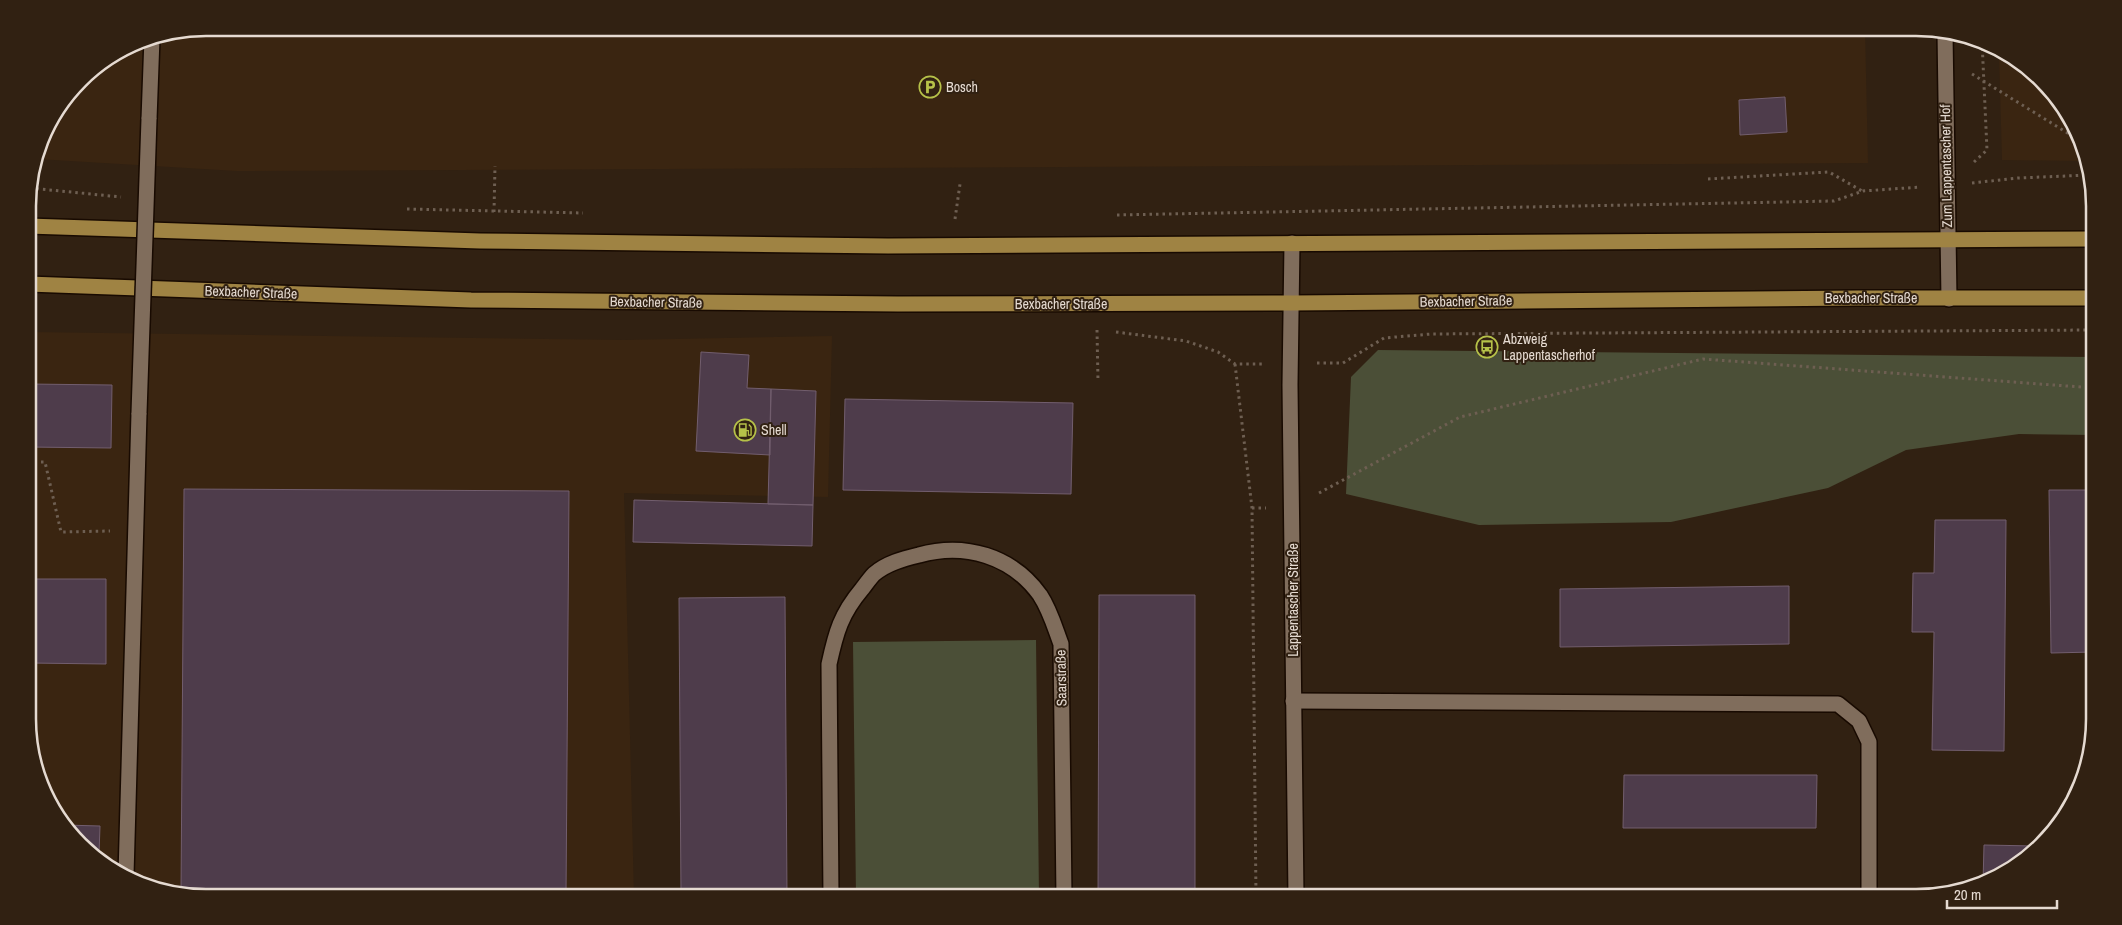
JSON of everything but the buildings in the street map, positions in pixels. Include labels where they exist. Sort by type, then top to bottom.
[{"type":"main road","points":[[37,226],[480,241],[888,246],[1947,242],[2086,239]]},
{"type":"main road","name":"Bexbacher Straße","points":[[37,284],[471,300],[1096,305],[1858,298],[2086,298]]},
{"type":"street","name":"Zum Lappentascher Hof","points":[[1944,39],[1949,299]]},
{"type":"street","points":[[126,868],[152,45]]},
{"type":"street","name":"Lappentascher Straße","points":[[1292,243],[1290,385],[1296,888]]},
{"type":"street","name":"Saarstraße","points":[[831,889],[828,664],[837,631],[848,606],[874,574],[894,562],[931,552],[965,550],[990,556],[1020,573],[1040,596],[1052,619],[1061,644],[1064,889]]},
{"type":"street","points":[[1293,702],[1838,704],[1859,721],[1869,742],[1869,888]]},
{"type":"path","points":[[1947,185],[1987,150],[1982,50]]},
{"type":"path","points":[[1945,57],[2069,134]]},
{"type":"path","points":[[494,212],[495,166]]},
{"type":"path","points":[[1708,180],[1829,172],[1863,191]]},
{"type":"path","points":[[1115,215],[1834,201],[1863,191],[2000,180],[2083,176]]},
{"type":"path","points":[[946,218],[956,219],[960,184]]},
{"type":"path","points":[[38,189],[128,197]]},
{"type":"path","points":[[405,209],[592,213]]},
{"type":"path","points":[[1096,305],[1098,381]]},
{"type":"path","points":[[1252,508],[1292,508],[1460,417],[1703,360],[2086,387]]},
{"type":"path","points":[[1235,364],[1252,508],[1256,888]]},
{"type":"path","points":[[36,462],[45,462],[61,532],[136,531]]},
{"type":"shaded area","name":"Bosch","points":[[1865,36],[1868,163],[237,171],[43,159],[54,131],[71,103],[103,71],[121,59],[152,45],[196,37]]},
{"type":"shaded area","points":[[1999,59],[2019,71],[2051,103],[2073,142],[2079,161],[2002,160]]},
{"type":"shaded area","points":[[37,332],[624,340],[832,336],[828,497],[624,493],[634,889],[207,889],[173,885],[142,876],[121,866],[103,854],[71,822],[59,804],[42,762],[36,718]]},
{"type":"green space","points":[[1378,350],[2086,357],[2086,435],[2019,434],[1906,450],[1828,488],[1671,522],[1479,525],[1346,494],[1351,377]]},
{"type":"green space","points":[[1036,640],[1039,889],[856,889],[853,642]]},
{"type":"place","name":"Bosch","points":[[930,87]]},
{"type":"place","name":"Abzweig Lappentascherhof","points":[[1487,347]]},
{"type":"place","name":"Shell","points":[[745,430]]}]
